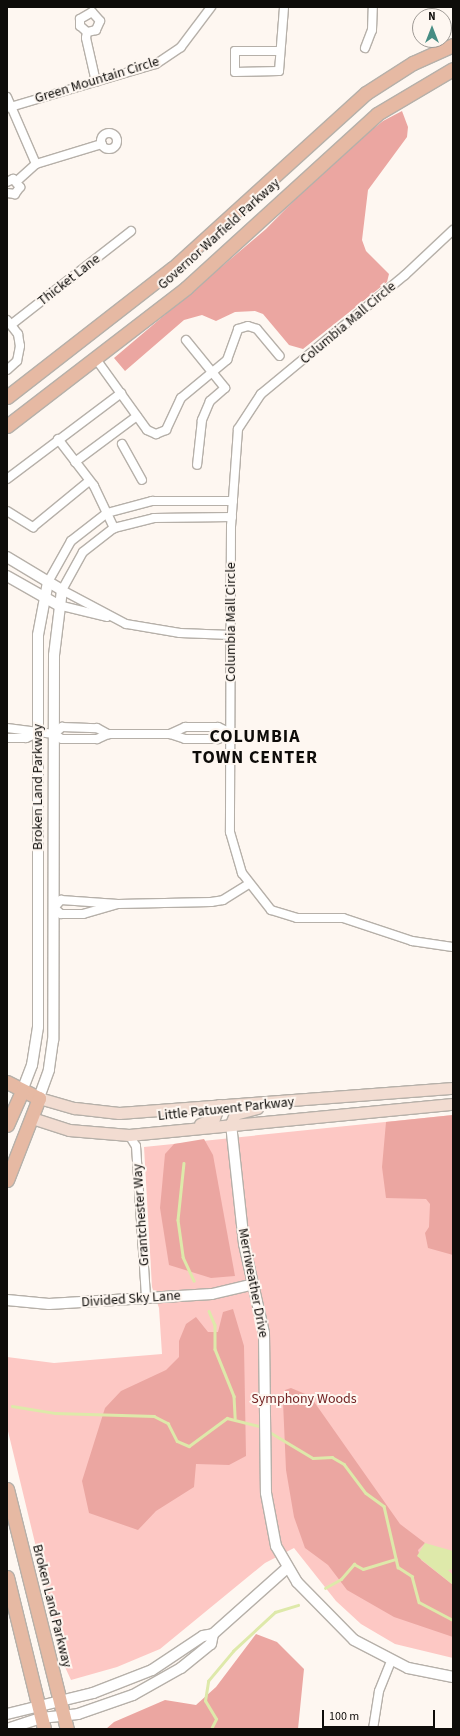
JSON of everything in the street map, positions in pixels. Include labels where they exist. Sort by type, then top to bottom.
[{"type":"main road","name":"Governor Warfield Parkway","points":[[7,397],[173,268],[366,94],[413,63],[453,45]]},
{"type":"main road","name":"Governor Warfield Parkway","points":[[7,426],[96,360],[186,288],[376,114],[453,69]]},
{"type":"main road","name":"Little Patuxent Parkway","points":[[7,1082],[22,1091],[40,1098],[75,1108],[119,1113],[219,1105],[372,1096],[453,1088]]},
{"type":"main road","name":"Broken Land Parkway","points":[[7,1125],[10,1108],[22,1091]]},
{"type":"main road","points":[[374,1111],[375,1104],[386,1094]]},
{"type":"main road","points":[[286,1118],[355,1106],[372,1096]]},
{"type":"main road","name":"Broken Land Parkway","points":[[7,1180],[40,1098]]},
{"type":"main road","points":[[231,1124],[235,1114],[286,1101]]},
{"type":"main road","name":"Little Patuxent Parkway","points":[[10,1108],[32,1118],[69,1130],[129,1135],[286,1118],[453,1104]]},
{"type":"main road","points":[[172,1131],[209,1121],[217,1115],[219,1105]]},
{"type":"main road","name":"Broken Land Parkway","points":[[7,1489],[67,1729]]},
{"type":"main road","points":[[7,1577],[41,1718]]},
{"type":"street","name":"Green Mountain Circle","points":[[9,107],[96,82],[169,57],[194,34],[211,7]]},
{"type":"street","points":[[279,50],[235,50],[235,72],[279,71],[279,50],[284,7]]},
{"type":"street","points":[[365,48],[372,30],[373,7]]},
{"type":"street","points":[[87,32],[86,43],[96,82]]},
{"type":"street","points":[[7,97],[9,107],[36,164]]},
{"type":"street","points":[[7,182],[17,181],[36,164],[102,144]]},
{"type":"street","points":[[7,193],[18,192],[17,181]]},
{"type":"street","name":"Columbia Mall Circle","points":[[453,230],[405,275],[251,405],[235,443],[232,517],[230,832],[236,861],[249,884],[264,903],[281,914],[343,918],[412,941],[453,947]]},
{"type":"street","name":"Thicket Lane","points":[[9,322],[131,231]]},
{"type":"street","points":[[7,370],[17,361],[20,346],[9,322]]},
{"type":"street","points":[[96,360],[137,416],[152,433],[163,432],[181,398],[214,373],[227,360],[236,332],[243,326],[257,329],[280,356]]},
{"type":"street","points":[[186,340],[225,388],[210,401],[202,420],[197,465]]},
{"type":"street","points":[[7,479],[58,439],[121,393]]},
{"type":"street","points":[[75,462],[137,416]]},
{"type":"street","points":[[58,439],[89,480],[114,528]]},
{"type":"street","points":[[122,444],[142,480]]},
{"type":"street","points":[[7,511],[33,527],[89,480]]},
{"type":"street","name":"Broken Land Parkway","points":[[22,1091],[32,1065],[38,1027],[38,635],[43,597],[48,582],[71,542],[107,513],[152,501],[233,501]]},
{"type":"street","name":"Broken Land Parkway","points":[[40,1098],[49,1070],[53,1040],[54,734],[58,605],[62,590],[83,552],[114,528],[154,518],[232,517]]},
{"type":"street","points":[[7,557],[108,617]]},
{"type":"street","points":[[7,576],[58,605],[108,617],[150,630],[231,635]]},
{"type":"street","points":[[7,728],[26,728],[38,733],[54,734],[69,728],[97,728],[108,734],[170,734],[185,739],[218,739],[231,733]]},
{"type":"street","points":[[170,734],[185,728],[218,728],[231,733]]},
{"type":"street","points":[[7,738],[26,738],[38,733]]},
{"type":"street","points":[[118,904],[84,914],[61,914],[54,908],[61,900],[118,904],[224,900],[249,884]]},
{"type":"street","name":"Merriweather Drive","points":[[231,1124],[238,1206],[264,1333],[266,1468],[270,1529],[286,1569],[343,1630],[391,1661],[453,1677]]},
{"type":"street","name":"Grantchester Way","points":[[129,1135],[136,1146],[146,1297]]},
{"type":"street","name":"Divided Sky Lane","points":[[7,1300],[49,1304],[212,1294],[254,1284]]},
{"type":"street","points":[[7,1729],[41,1718],[59,1701],[152,1670],[203,1636],[213,1634],[286,1569]]},
{"type":"street","points":[[7,1714],[41,1718],[63,1716],[107,1705],[163,1679],[211,1644],[213,1634]]},
{"type":"street","points":[[373,1729],[379,1691],[391,1661]]},
{"type":"green space","points":[[402,111],[408,127],[407,137],[368,190],[362,240],[366,251],[389,274],[387,282],[303,349],[289,345],[263,314],[255,311],[235,312],[216,321],[202,315],[184,320],[125,371],[114,358],[266,229],[336,158],[383,121]]},
{"type":"green space","name":"Symphony Woods","points":[[453,1115],[453,1658],[395,1644],[361,1624],[336,1601],[294,1548],[265,1563],[160,1649],[117,1667],[71,1680],[65,1667],[7,1427],[7,1357],[54,1363],[162,1354],[159,1308],[152,1287],[144,1147]]},
{"type":"green space","points":[[453,1115],[453,1255],[428,1248],[425,1233],[429,1227],[430,1204],[426,1199],[386,1198],[382,1167],[386,1122]]},
{"type":"green space","points":[[204,1139],[213,1155],[235,1276],[211,1278],[169,1265],[160,1208],[165,1154],[174,1144]]},
{"type":"green space","points":[[233,1309],[244,1346],[246,1456],[229,1465],[196,1464],[194,1487],[156,1511],[138,1530],[89,1513],[82,1481],[105,1408],[121,1391],[166,1370],[179,1357],[179,1341],[186,1324],[196,1317],[208,1332],[218,1332],[223,1312]]},
{"type":"green space","points":[[291,1388],[310,1396],[400,1524],[425,1543],[418,1550],[421,1560],[453,1585],[453,1637],[394,1617],[347,1590],[328,1565],[305,1548],[294,1517],[286,1470],[283,1402],[285,1390]]},
{"type":"green space","points":[[256,1634],[277,1642],[304,1669],[298,1729],[106,1729],[114,1722],[165,1700],[196,1705],[216,1687]]},
{"type":"shaded area","points":[[425,1543],[453,1551],[453,1569],[448,1570],[453,1575],[453,1585],[417,1556]]},
{"type":"waterway","points":[[184,1163],[178,1220],[183,1257],[194,1281]]},
{"type":"waterway","points":[[209,1311],[215,1325],[215,1349],[234,1396],[235,1418]]},
{"type":"waterway","points":[[12,1406],[55,1413],[154,1416],[168,1423],[177,1441],[189,1446],[227,1418],[262,1427]]},
{"type":"waterway","points":[[268,1431],[313,1458],[332,1457],[344,1464],[366,1493],[384,1506],[398,1567],[412,1576],[419,1602],[453,1620]]},
{"type":"waterway","points":[[325,1588],[341,1579],[354,1564],[363,1569],[396,1559]]},
{"type":"waterway","points":[[211,1729],[216,1719],[205,1701],[208,1681],[233,1651],[275,1612],[298,1605]]},
{"type":"district","name":"COLUMBIA TOWN CENTER","points":[[255,748]]}]
